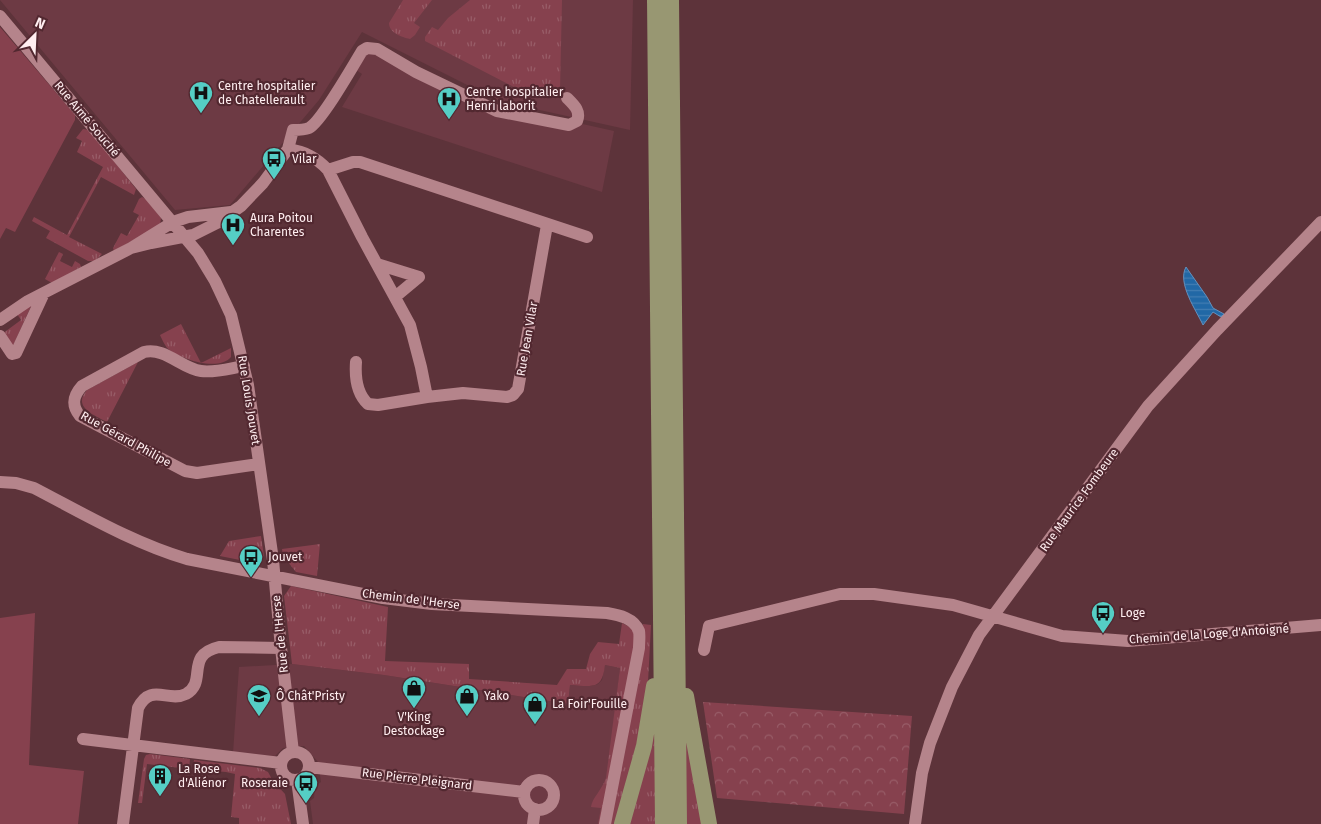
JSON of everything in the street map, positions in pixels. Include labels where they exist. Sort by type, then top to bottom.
[{"type":"main road","points":[[655,0],[669,625],[679,824]]},
{"type":"main road","points":[[663,824],[669,625],[671,0]]},
{"type":"main road","points":[[622,824],[645,739],[654,685],[655,642],[669,625]]},
{"type":"main road","points":[[669,625],[682,653],[686,703],[709,824]]},
{"type":"street","name":"Rue Aimé Souché","points":[[0,16],[185,237]]},
{"type":"street","points":[[131,248],[193,236],[233,212],[264,183],[288,149],[293,130],[310,128],[332,100],[364,49],[374,48],[416,72],[496,111],[569,125],[577,121],[578,112],[567,98]]},
{"type":"street","points":[[288,149],[311,155],[328,170],[412,332],[427,397]]},
{"type":"street","points":[[328,170],[353,162],[360,162],[587,237]]},
{"type":"street","points":[[0,320],[28,301],[131,248],[173,222],[188,217],[233,212]]},
{"type":"street","name":"Rue Maurice Fombeure","points":[[915,824],[922,773],[940,714],[965,659],[979,635],[1148,406],[1217,330],[1321,222]]},
{"type":"street","name":"Rue Jean Vilar","points":[[356,362],[357,381],[362,396],[368,404],[378,405],[463,393],[507,397],[513,395],[518,389],[547,225]]},
{"type":"street","name":"Rue Louis Jouvet","points":[[185,237],[208,269],[228,309],[236,331],[244,366],[274,575]]},
{"type":"street","points":[[377,264],[419,277],[395,297]]},
{"type":"street","points":[[0,336],[12,354],[16,354],[44,293]]},
{"type":"street","name":"Rue Gérard Philipe","points":[[244,366],[210,372],[201,371],[193,369],[160,352],[152,350],[144,352],[82,386],[76,393],[75,410],[80,416],[185,471],[197,473],[259,464]]},
{"type":"street","name":"Chemin de l'Herse","points":[[0,482],[16,483],[34,488],[138,541],[161,551],[187,558],[383,598],[432,604],[607,613],[620,615],[632,621],[639,631],[639,648],[605,824]]},
{"type":"street","name":"Rue de l'Herse","points":[[274,575],[293,752]]},
{"type":"street","name":"Chemin de la Loge d'Antoigné","points":[[704,650],[709,626],[840,594],[874,594],[953,605],[1062,636],[1128,641],[1321,625]]},
{"type":"street","points":[[123,824],[132,746],[138,708],[141,701],[148,696],[158,693],[179,696],[194,687],[198,663],[208,649],[218,647],[281,648]]},
{"type":"street","points":[[83,739],[281,763]]},
{"type":"street","points":[[293,752],[304,755],[309,766],[305,775],[297,780],[284,776],[282,772],[281,763],[285,756],[293,752]]},
{"type":"street","name":"Rue Pierre Pleignard","points":[[309,766],[524,792]]},
{"type":"street","points":[[297,780],[303,824]]},
{"type":"street","points":[[536,780],[545,781],[552,787],[554,796],[545,808],[535,809],[526,801],[524,792],[528,784],[536,780]]},
{"type":"street","points":[[533,824],[535,809]]},
{"type":"shaded area","name":"Centre hospitalier de Chatellerault","points":[[0,0],[633,0],[630,130],[499,101],[362,32],[319,100],[230,205],[175,210]]},
{"type":"shaded area","name":"Centre hospitalier Henri laborit","points":[[369,51],[499,118],[578,123],[614,131],[602,192],[342,107],[362,74],[356,70]]},
{"type":"shaded area","points":[[292,664],[384,675],[568,704],[570,685],[592,686],[598,684],[602,680],[605,665],[620,668],[601,824],[313,824],[310,801],[314,798],[315,786],[321,782],[318,762],[304,746],[283,748],[275,756],[233,753],[239,667]]},
{"type":"green space","points":[[403,0],[432,0],[414,23],[420,27],[410,39],[396,34],[391,29],[389,23]]},
{"type":"green space","points":[[470,0],[562,0],[560,90],[556,92],[527,92],[425,41],[425,37],[432,27],[438,30],[448,18]]},
{"type":"green space","points":[[0,27],[75,115],[75,120],[15,232],[6,228],[0,239]]},
{"type":"green space","points":[[83,129],[89,130],[136,189],[134,195],[101,177],[69,237],[102,254],[95,261],[88,261],[46,238],[50,231],[32,221],[34,217],[67,235],[103,167],[77,152],[82,141],[76,138]]},
{"type":"green space","points":[[142,197],[146,199],[161,218],[160,225],[114,251],[113,248],[121,233],[127,236],[139,215],[133,212],[139,199]]},
{"type":"green space","points":[[59,252],[63,254],[60,261],[72,267],[75,261],[81,267],[52,283],[45,279]]},
{"type":"green space","points":[[32,304],[12,348],[2,334],[21,320],[17,314]]},
{"type":"green space","points":[[181,324],[201,363],[182,357],[168,349],[160,335]]},
{"type":"green space","points":[[231,348],[231,357],[225,361],[209,364],[202,363]]},
{"type":"green space","points":[[138,362],[107,422],[86,410],[82,401],[87,390]]},
{"type":"green space","points":[[261,536],[264,556],[255,563],[220,556],[229,541]]},
{"type":"green space","points":[[320,544],[317,576],[296,572],[283,556],[282,549]]},
{"type":"green space","points":[[291,586],[388,607],[385,661],[469,664],[469,679],[557,685],[567,669],[586,669],[590,654],[598,642],[619,644],[622,623],[632,628],[636,638],[601,824],[598,824],[601,808],[591,807],[606,778],[620,668],[605,665],[601,679],[595,685],[570,685],[568,704],[384,675],[292,664],[284,596]]},
{"type":"green space","points":[[35,613],[29,765],[84,771],[78,824],[0,824],[0,618]]},
{"type":"green space","points":[[643,624],[651,625],[648,682],[640,731],[617,824],[609,824],[643,645]]},
{"type":"green space","points":[[656,693],[656,824],[626,824]]},
{"type":"green space","points":[[703,702],[912,716],[904,814],[717,798]]},
{"type":"green space","points":[[683,709],[705,824],[686,824]]},
{"type":"green space","points":[[146,755],[190,759],[189,769],[147,764],[142,803],[138,803],[144,759]]},
{"type":"green space","points":[[194,760],[260,768],[268,772],[273,781],[285,794],[291,824],[239,824],[239,818],[231,817],[235,774],[193,769]]},
{"type":"water","points":[[1186,267],[1213,308],[1224,314],[1221,317],[1213,312],[1203,325],[1186,288],[1184,273]]},
{"type":"place","name":"Centre hospitalier de Chatellerault","points":[[201,114]]},
{"type":"place","name":"Centre hospitalier Henri laborit","points":[[449,120]]},
{"type":"place","name":"Vilar","points":[[274,180]]},
{"type":"place","name":"Aura Poitou Charentes","points":[[233,246]]},
{"type":"place","name":"Jouvet","points":[[251,578]]},
{"type":"place","name":"Loge","points":[[1103,634]]},
{"type":"place","name":"V'King Destockage","points":[[414,709]]},
{"type":"place","name":"Ô Chât'Pristy","points":[[259,717]]},
{"type":"place","name":"Yako","points":[[467,717]]},
{"type":"place","name":"La Foir'Fouille","points":[[535,725]]},
{"type":"place","name":"La Rose d'Aliénor","points":[[160,797]]},
{"type":"place","name":"Roseraie","points":[[306,804]]}]
